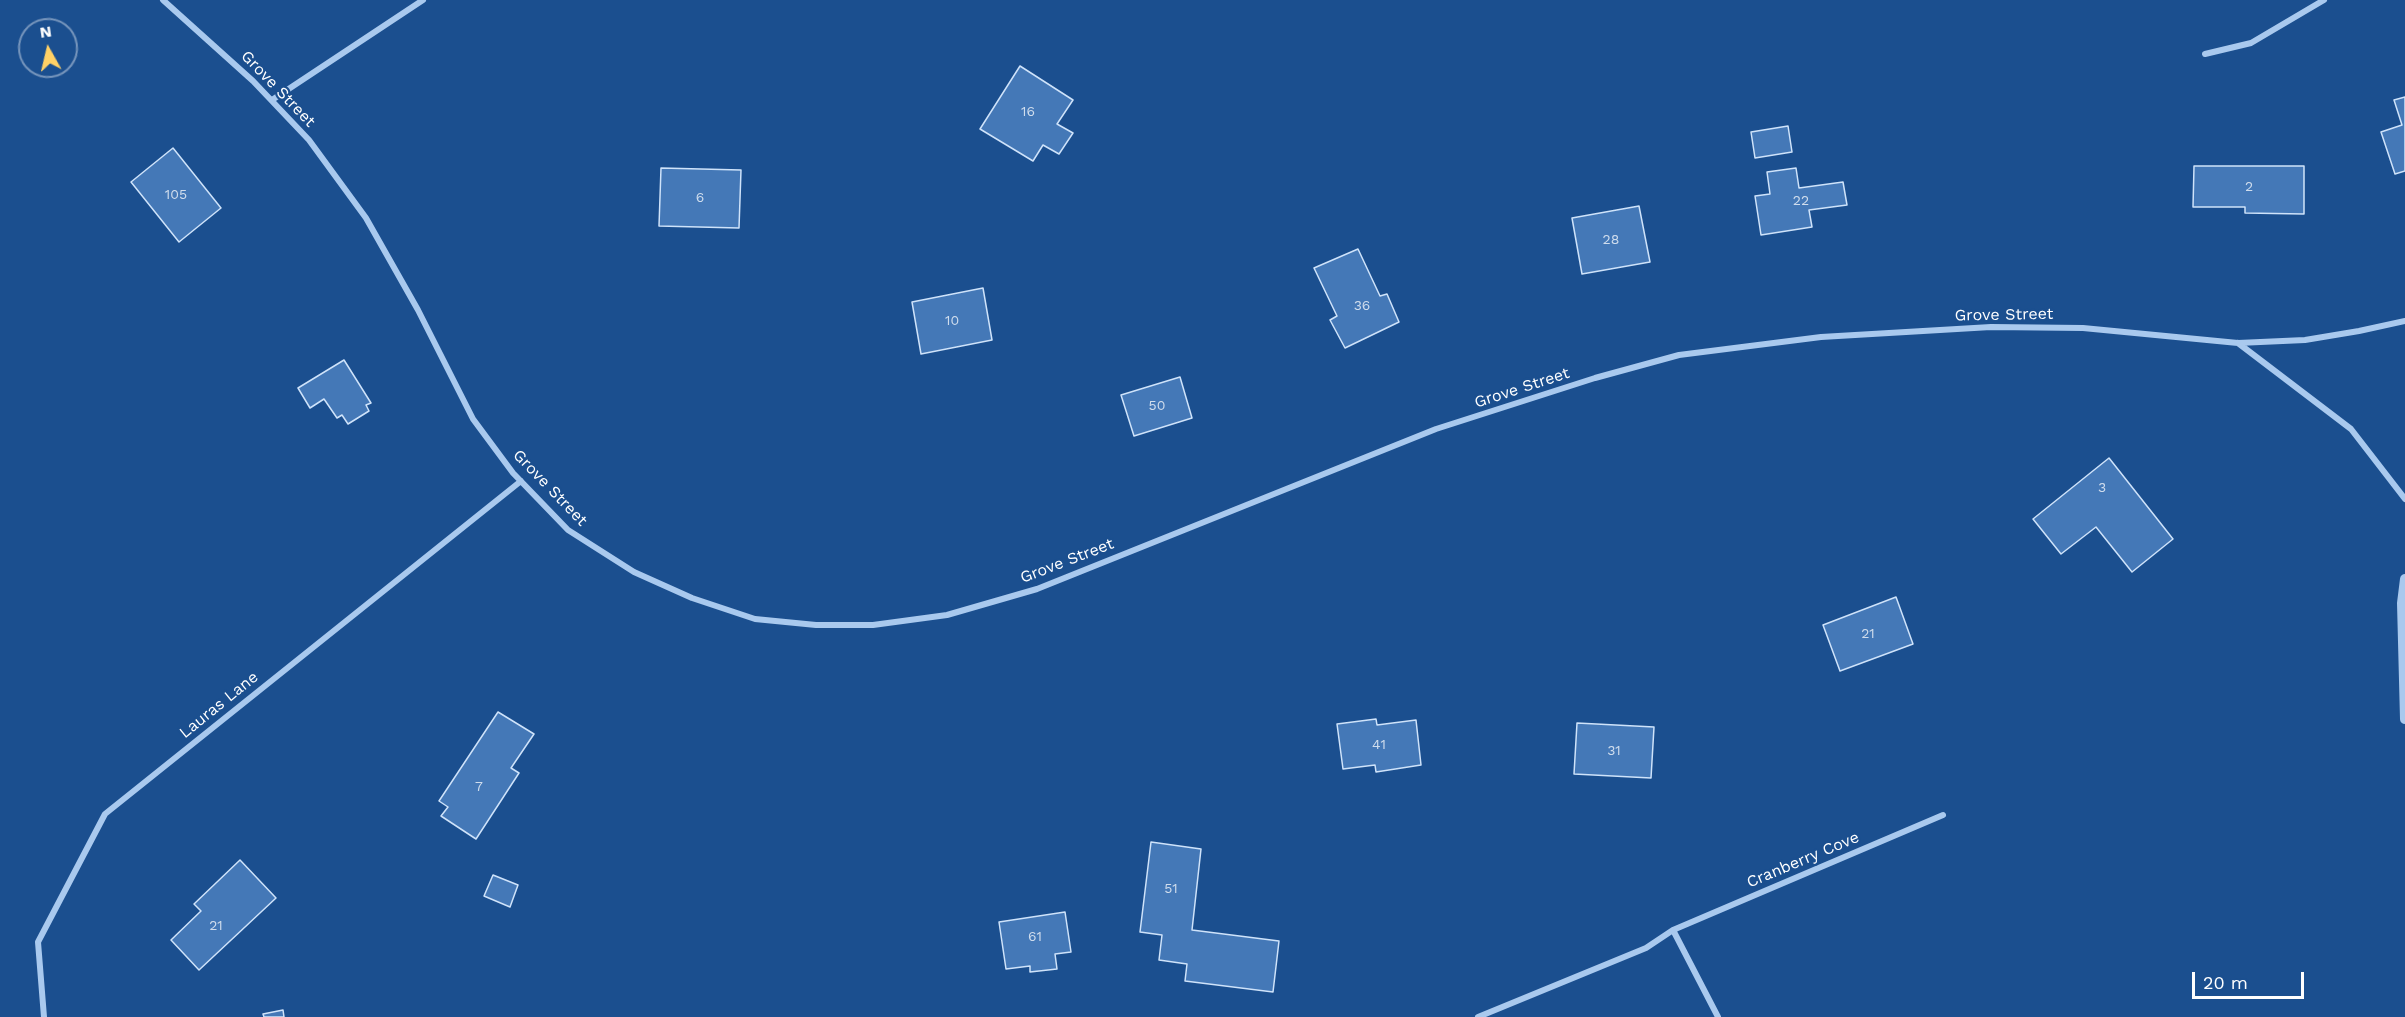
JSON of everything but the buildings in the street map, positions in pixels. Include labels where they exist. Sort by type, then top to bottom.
[{"type":"street","name":"Grove Street","points":[[163,0],[205,36],[272,100],[309,140],[366,218],[418,310],[473,419],[521,481],[568,531],[634,572],[692,598],[755,619],[816,625],[873,626],[947,615],[1037,589],[1436,429],[1595,378],[1679,355],[1821,338],[1991,327],[2083,328],[2238,343],[2305,340],[2405,321]]},
{"type":"street","points":[[272,100],[423,0]]},
{"type":"street","points":[[2205,54],[2251,43],[2324,0]]},
{"type":"street","points":[[2238,343],[2351,429],[2405,499]]},
{"type":"street","name":"Lauras Lane","points":[[44,1017],[38,942],[105,814],[521,481]]},
{"type":"street","points":[[2405,579],[2402,603],[2405,719]]},
{"type":"street","name":"Cranberry Cove","points":[[1478,1017],[1646,948],[1673,930],[1943,815]]},
{"type":"street","points":[[1673,930],[1718,1017]]}]
